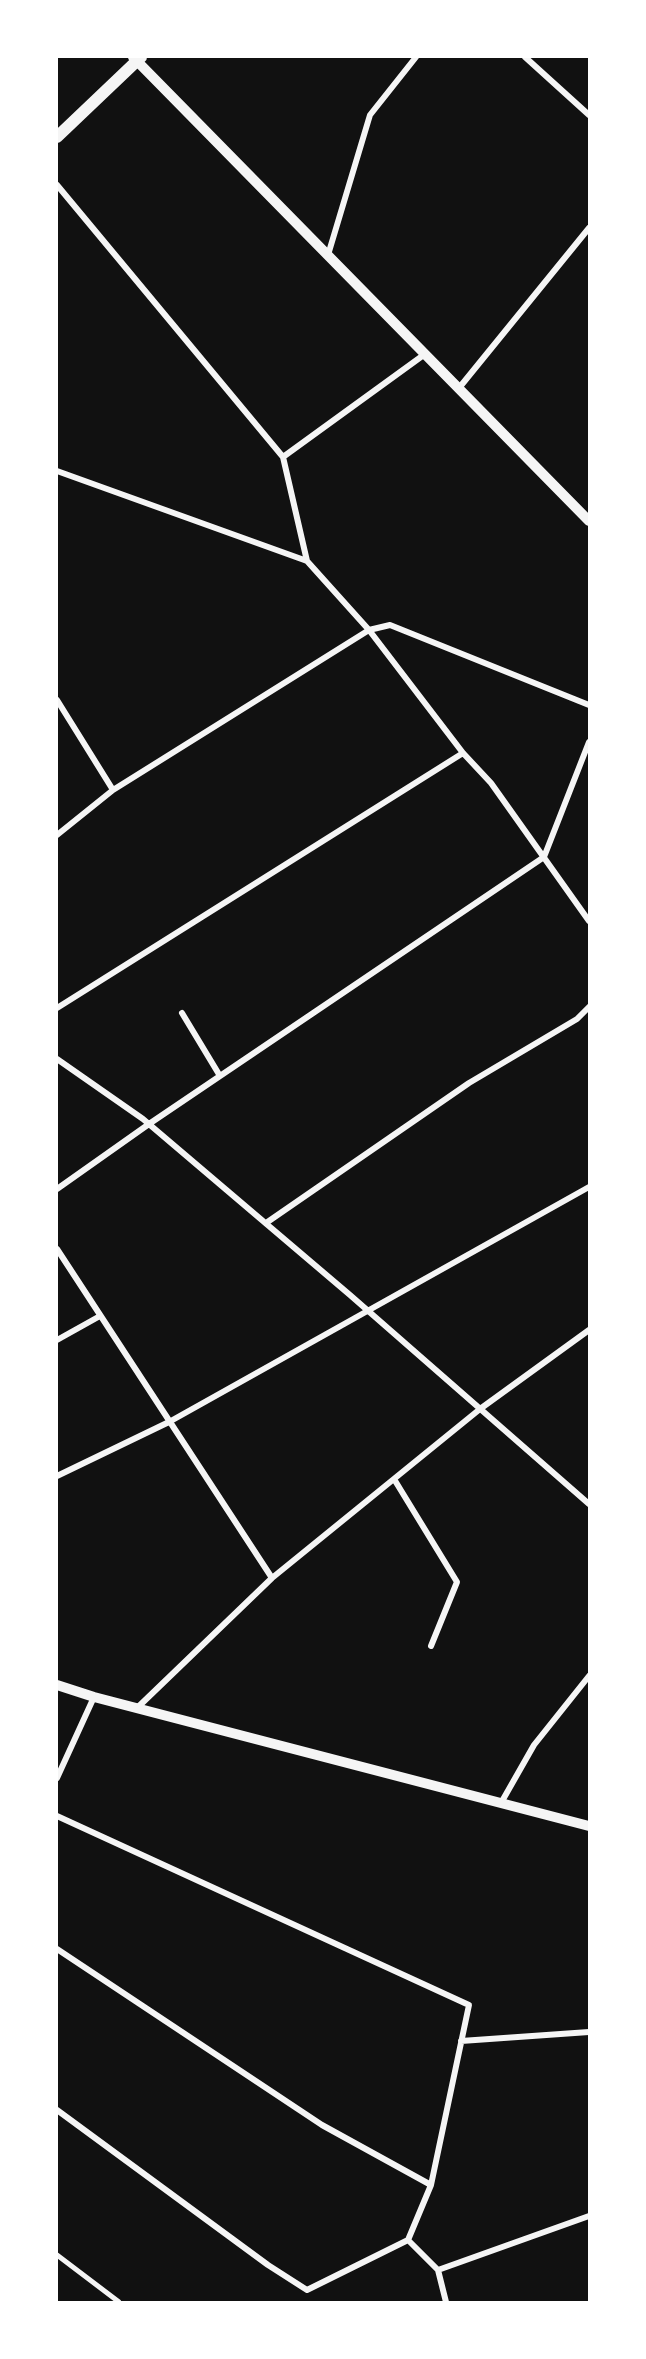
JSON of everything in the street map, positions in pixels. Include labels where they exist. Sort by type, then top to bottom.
[{"type":"main road","points":[[57,137],[137,58]]},
{"type":"street","points":[[328,255],[370,115],[416,57]]},
{"type":"street","points":[[525,57],[589,115]]},
{"type":"street","points":[[137,58],[589,521]]},
{"type":"street","points":[[57,185],[283,457],[307,561]]},
{"type":"street","points":[[459,388],[589,228]]},
{"type":"street","points":[[283,457],[424,354]]},
{"type":"street","points":[[57,471],[307,561],[369,630],[463,753],[491,783],[589,921]]},
{"type":"street","points":[[57,835],[113,790],[369,630],[390,625],[589,705]]},
{"type":"street","points":[[57,700],[113,790]]},
{"type":"street","points":[[57,1189],[149,1124],[544,857],[589,742]]},
{"type":"street","points":[[57,1008],[463,753]]},
{"type":"street","points":[[266,1223],[469,1083],[577,1019],[589,1007]]},
{"type":"street","points":[[182,1013],[220,1076]]},
{"type":"street","points":[[57,1059],[149,1124],[368,1310],[589,1504]]},
{"type":"street","points":[[57,1476],[169,1422],[589,1186]]},
{"type":"street","points":[[57,1249],[272,1578]]},
{"type":"street","points":[[57,1340],[100,1316]]},
{"type":"street","points":[[136,1708],[272,1578],[480,1409],[589,1330]]},
{"type":"street","points":[[394,1479],[457,1582],[431,1646]]},
{"type":"street","points":[[501,1803],[534,1745],[589,1676]]},
{"type":"street","points":[[57,1685],[94,1697],[589,1826]]},
{"type":"street","points":[[57,1778],[94,1697]]},
{"type":"street","points":[[57,1816],[469,2006],[431,2185],[408,2240],[307,2290],[268,2265],[57,2110]]},
{"type":"street","points":[[57,1949],[322,2125],[431,2185]]},
{"type":"street","points":[[461,2041],[589,2032]]},
{"type":"street","points":[[438,2271],[589,2216]]},
{"type":"street","points":[[408,2240],[438,2271],[446,2302]]},
{"type":"street","points":[[57,2255],[119,2302]]}]
